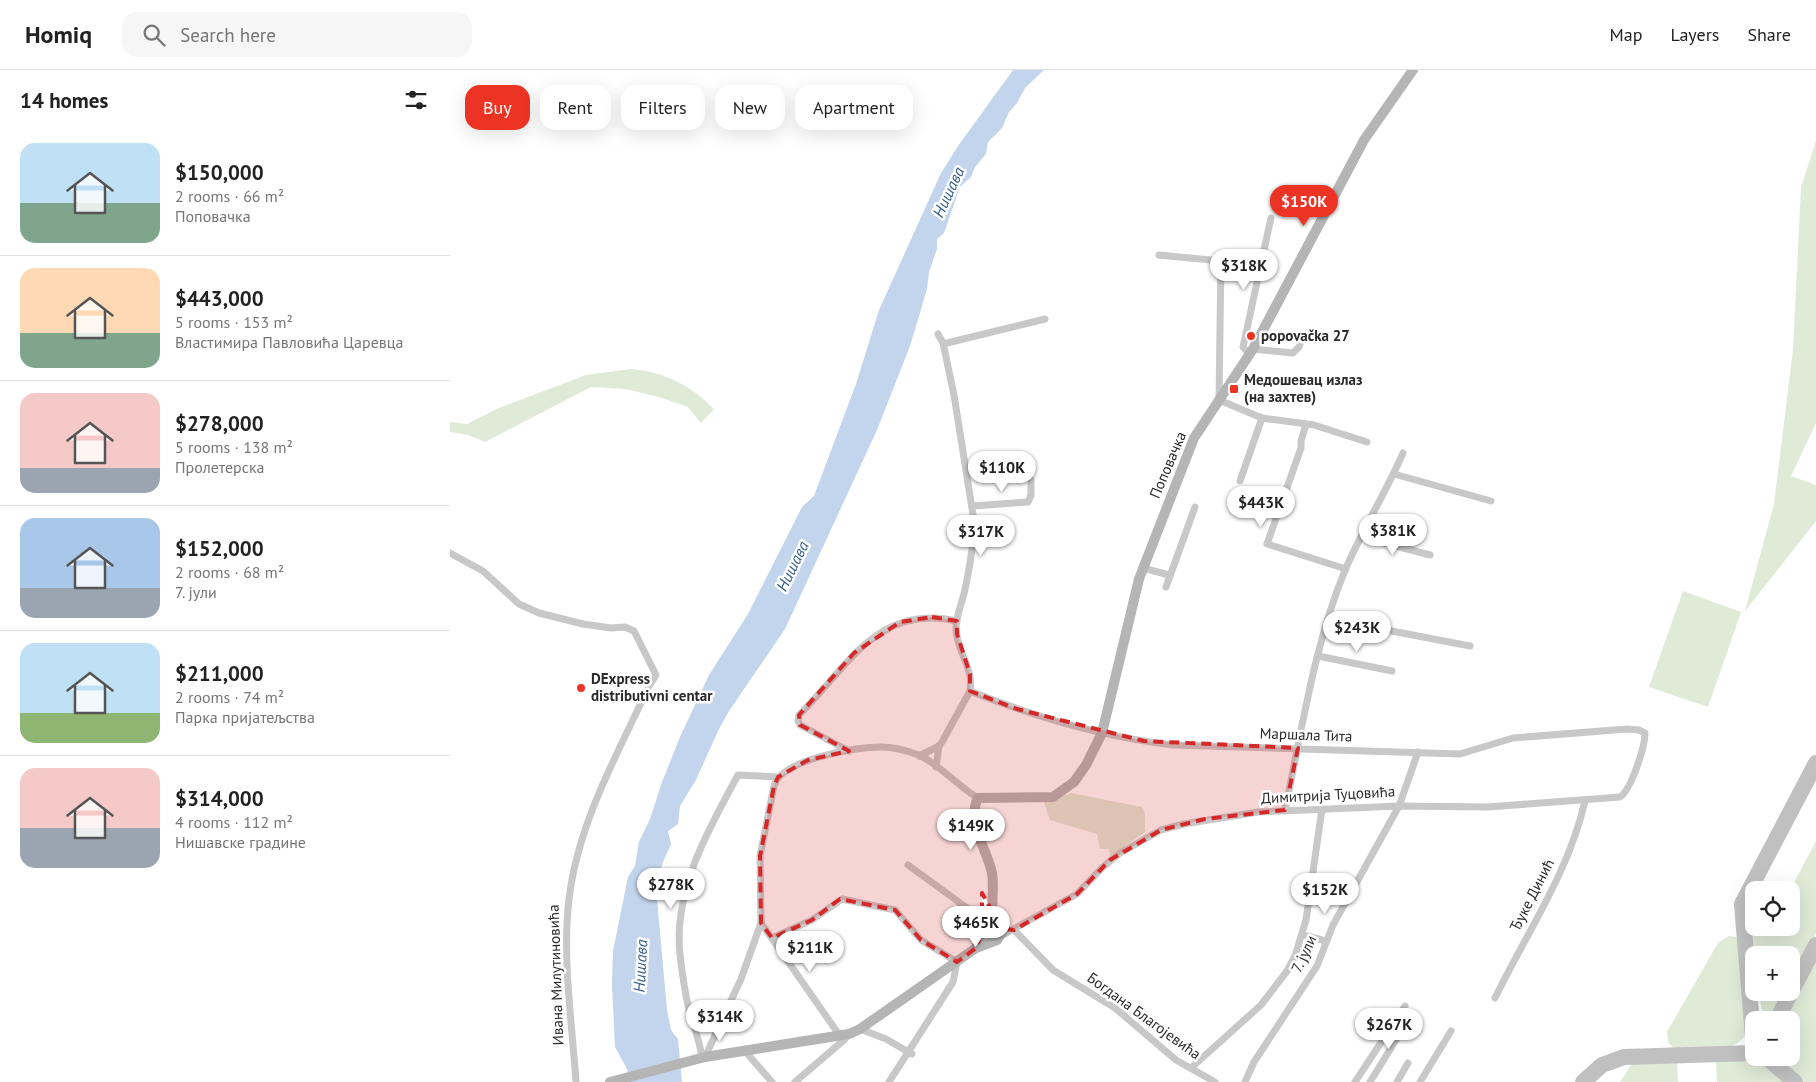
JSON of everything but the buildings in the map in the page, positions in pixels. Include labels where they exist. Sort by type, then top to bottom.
[{"type":"street","name":"Поповачка","points":[[978,798],[1050,798],[1056,796],[1074,782],[1080,773],[1102,732],[1119,655],[1143,568],[1194,438],[1251,352],[1364,140],[1413,70]]},
{"type":"street","points":[[1271,218],[1243,347],[1251,352],[1293,353],[1299,347],[1303,335]]},
{"type":"street","points":[[1159,255],[1221,261],[1219,400],[1262,418],[1306,424],[1366,442]]},
{"type":"street","points":[[943,344],[1045,319]]},
{"type":"street","points":[[936,767],[939,746],[970,691],[970,674],[959,642],[957,620],[973,542],[972,506],[954,395],[943,344],[938,334]]},
{"type":"street","points":[[1240,480],[1262,418]]},
{"type":"street","points":[[1306,424],[1300,441],[1301,448],[1267,544],[1346,569]]},
{"type":"street","points":[[1285,810],[1318,656],[1329,619],[1346,569],[1394,474],[1403,452]]},
{"type":"street","points":[[1394,474],[1491,501]]},
{"type":"street","points":[[972,506],[1028,502],[1031,495],[1031,480]]},
{"type":"street","points":[[1166,586],[1194,507]]},
{"type":"street","points":[[1361,537],[1430,555]]},
{"type":"street","name":"Ивана Милутиновића","points":[[450,553],[484,571],[519,604],[539,612],[598,628],[625,627],[634,631],[656,676],[648,686],[589,816],[574,865],[567,918],[576,1082]]},
{"type":"street","points":[[1143,568],[1169,575]]},
{"type":"street","points":[[849,752],[800,725],[798,721],[799,715],[836,676],[854,653],[892,625],[932,617],[957,620]]},
{"type":"street","points":[[1329,619],[1470,646]]},
{"type":"street","points":[[1318,656],[1392,671]]},
{"type":"street","name":"Маршала Тита","points":[[970,691],[1017,709],[1102,732],[1173,745],[1460,754],[1513,738],[1626,729],[1639,730],[1645,733]]},
{"type":"street","name":"Димитрија Туцовића","points":[[998,925],[1043,911],[1077,894],[1110,860],[1161,830],[1206,819],[1285,810],[1399,806],[1488,807],[1620,797],[1624,795],[1644,746],[1645,733]]},
{"type":"street","points":[[919,756],[939,746]]},
{"type":"street","points":[[613,1081],[686,1062],[744,1050],[844,1035],[860,1029],[976,948],[997,940],[998,925],[992,872],[974,814],[978,798],[919,756],[887,747],[808,760],[778,777],[738,775],[705,838],[684,897],[680,921],[680,954],[689,1010],[704,1058]]},
{"type":"street","name":"7. јули","points":[[1245,1082],[1259,1054],[1317,966],[1332,925],[1399,806],[1418,752]]},
{"type":"street","points":[[704,1058],[738,986],[761,923],[760,856],[778,777]]},
{"type":"street","name":"Ђуке Динић","points":[[1495,998],[1563,867],[1576,833],[1585,801]]},
{"type":"street","points":[[1191,1068],[1261,1005],[1287,971],[1303,935],[1322,809]]},
{"type":"street","name":"Богдана Благојевића","points":[[908,865],[967,908],[998,925],[1053,970],[1115,1008],[1176,1060],[1215,1082]]},
{"type":"street","points":[[772,938],[812,920],[839,899],[849,900],[896,910],[922,940],[957,962]]},
{"type":"street","points":[[761,923],[844,1035],[844,1040],[795,1082]]},
{"type":"street","points":[[976,948],[983,927],[998,925]]},
{"type":"street","points":[[982,933],[985,939],[991,942]]},
{"type":"street","points":[[1303,935],[1326,941]]},
{"type":"street","points":[[889,1082],[911,1053],[953,982],[957,962]]},
{"type":"street","points":[[1355,1082],[1405,1006]]},
{"type":"street","points":[[1370,1082],[1412,1014]]},
{"type":"street","points":[[860,1029],[886,1038],[911,1053]]},
{"type":"street","points":[[1420,1082],[1451,1031]]},
{"type":"street","points":[[744,1050],[772,1082]]},
{"type":"street","points":[[1398,1082],[1408,1063]]},
{"type":"highlighted area","points":[[932,617],[957,621],[957,634],[970,674],[970,691],[1017,709],[1144,741],[1298,748],[1285,810],[1205,819],[1161,830],[1110,860],[1077,894],[1014,930],[1002,929],[982,893],[982,933],[976,948],[957,962],[921,940],[895,910],[840,899],[812,920],[772,938],[761,923],[760,856],[774,786],[778,777],[808,760],[849,751],[800,725],[799,715],[854,653],[900,622]]},
{"type":"green space","points":[[1816,141],[1816,423],[1791,476],[1816,485],[1816,521],[1745,611],[1774,504],[1793,350],[1801,187]]},
{"type":"green space","points":[[631,369],[655,373],[676,381],[696,393],[714,409],[701,423],[688,407],[659,397],[625,389],[591,387],[485,442],[468,435],[450,432],[450,422],[467,424],[499,408],[586,375]]},
{"type":"green space","points":[[1683,591],[1741,612],[1708,707],[1649,687]]},
{"type":"green space","points":[[1071,793],[1142,807],[1145,814],[1145,832],[1110,856],[1109,849],[1100,849],[1097,834],[1050,820],[1044,802]]},
{"type":"green space","points":[[1816,841],[1816,934],[1800,964],[1800,946],[1754,946],[1753,936],[1800,936],[1800,881],[1795,881]]},
{"type":"green space","points":[[1729,936],[1736,937],[1741,943],[1745,1001],[1747,1001],[1748,1011],[1745,1011],[1745,1035],[1731,1046],[1684,1050],[1674,1049],[1668,1042],[1667,1032],[1718,943]]},
{"type":"green space","points":[[1816,958],[1816,1082],[1804,1082],[1787,1066],[1800,1066],[1800,1011],[1788,1011],[1793,1001],[1800,1001],[1800,988]]},
{"type":"green space","points":[[1760,1001],[1780,1001],[1774,1011],[1762,1011]]},
{"type":"green space","points":[[1745,1059],[1745,1066],[1764,1066],[1786,1082],[1717,1082],[1716,1060]]},
{"type":"green space","points":[[1677,1062],[1678,1082],[1620,1082],[1632,1064]]},
{"type":"water","name":"Нишава","points":[[1013,70],[1044,70],[1025,88],[1017,103],[1009,112],[1002,128],[988,142],[986,154],[975,167],[971,177],[960,187],[944,233],[937,239],[937,249],[929,272],[927,289],[910,346],[877,430],[785,629],[729,711],[696,780],[680,806],[678,824],[668,831],[671,844],[658,879],[657,899],[667,1010],[671,1030],[678,1039],[682,1082],[630,1082],[627,1069],[615,1047],[612,985],[613,951],[628,877],[635,866],[639,842],[650,819],[680,737],[709,675],[748,614],[802,507],[814,496],[856,384],[879,310],[941,173],[958,146]]},
{"type":"taxiway","points":[[1751,1011],[1742,904],[1816,763]]},
{"type":"taxiway","points":[[1800,975],[1816,945]]},
{"type":"taxiway","points":[[1782,1011],[1786,1001]]},
{"type":"taxiway","points":[[1583,1082],[1602,1065],[1624,1057],[1745,1053]]},
{"type":"taxiway","points":[[1776,1066],[1795,1082]]},
{"type":"place","name":"popovačka 27","points":[[1251,336]]},
{"type":"place","name":"Медошевац излаз (на захтев)","points":[[1234,389]]},
{"type":"place","name":"DExpress distributivni centar","points":[[581,688]]}]
